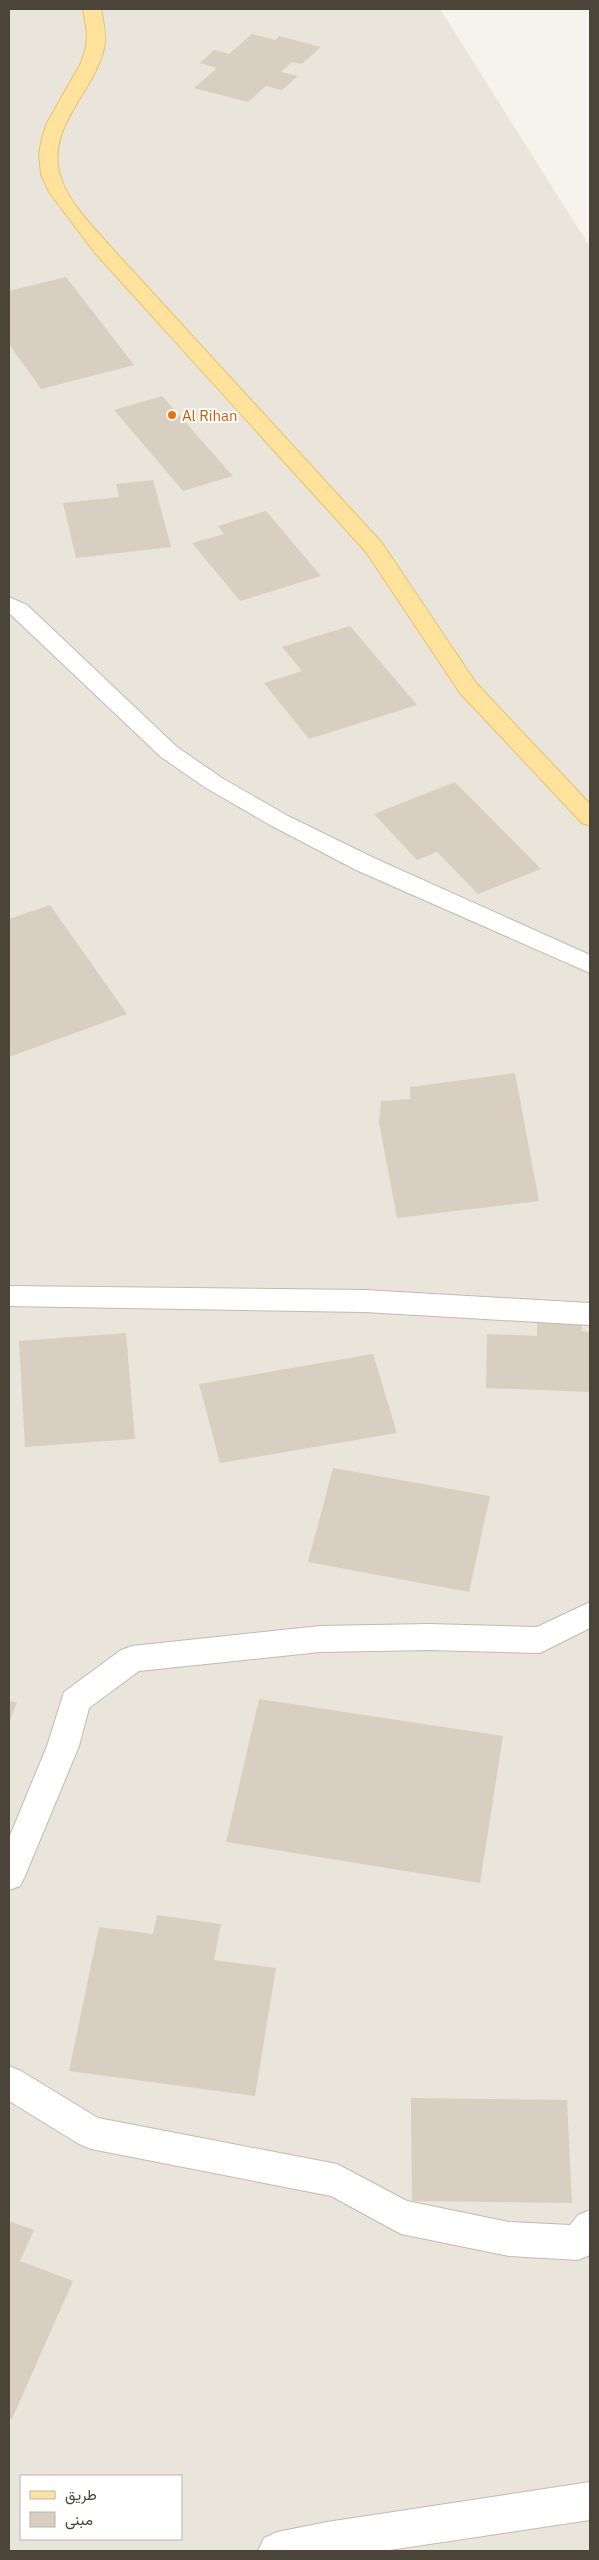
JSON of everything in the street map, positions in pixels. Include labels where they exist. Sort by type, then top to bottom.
[{"type":"main road","points":[[92,9],[95,46],[79,84],[58,116],[48,146],[50,175],[64,201],[102,249],[374,548],[468,688],[590,818]]},
{"type":"street","points":[[9,604],[19,610],[169,752],[214,783],[280,821],[365,864],[590,964]]},
{"type":"street","points":[[9,1296],[365,1301],[590,1314]]},
{"type":"street","points":[[9,1876],[63,1746],[75,1701],[132,1659],[320,1639],[429,1637],[540,1640],[590,1614]]},
{"type":"street","points":[[9,2082],[91,2133],[337,2181],[402,2217],[509,2239],[578,2243],[590,2227]]},
{"type":"street","points":[[277,2551],[327,2541],[590,2501]]},
{"type":"shaded area","points":[[9,9],[440,9],[590,247],[590,2551],[9,2551]]},
{"type":"building","points":[[252,34],[275,40],[279,36],[321,47],[302,64],[292,62],[281,72],[298,76],[282,90],[266,86],[248,102],[194,88],[217,68],[200,63],[214,50],[229,54]]},
{"type":"building","points":[[66,277],[134,365],[41,389],[9,344],[9,291]]},
{"type":"building","points":[[162,396],[233,476],[183,491],[114,410]]},
{"type":"building","points":[[153,480],[171,547],[76,558],[63,503],[119,497],[116,484]]},
{"type":"building","points":[[266,511],[321,576],[240,601],[192,543],[224,534],[218,526]]},
{"type":"building","points":[[350,626],[417,705],[309,739],[264,683],[302,671],[282,647]]},
{"type":"building","points":[[455,782],[541,869],[478,894],[437,852],[417,860],[374,814]]},
{"type":"building","points":[[50,905],[127,1014],[9,1057],[9,919]]},
{"type":"building","points":[[515,1073],[539,1201],[397,1218],[379,1123],[381,1101],[410,1099],[410,1087]]},
{"type":"building","points":[[537,1316],[582,1318],[582,1331],[590,1332],[590,1392],[486,1388],[487,1334],[537,1336]]},
{"type":"building","points":[[126,1333],[135,1439],[25,1447],[19,1341]]},
{"type":"building","points":[[373,1354],[397,1433],[220,1463],[199,1384]]},
{"type":"building","points":[[333,1468],[490,1496],[469,1592],[308,1562]]},
{"type":"building","points":[[259,1699],[503,1736],[480,1883],[226,1842]]},
{"type":"building","points":[[9,1701],[17,1702],[9,1724]]},
{"type":"building","points":[[157,1915],[221,1924],[214,1960],[276,1968],[255,2096],[69,2071],[99,1927],[153,1934]]},
{"type":"building","points":[[411,2098],[567,2100],[572,2203],[412,2201]]},
{"type":"building","points":[[9,2221],[34,2230],[20,2261],[73,2281],[12,2419],[9,2418]]},
{"type":"place","name":"Al Rihan","points":[[172,415]]}]
